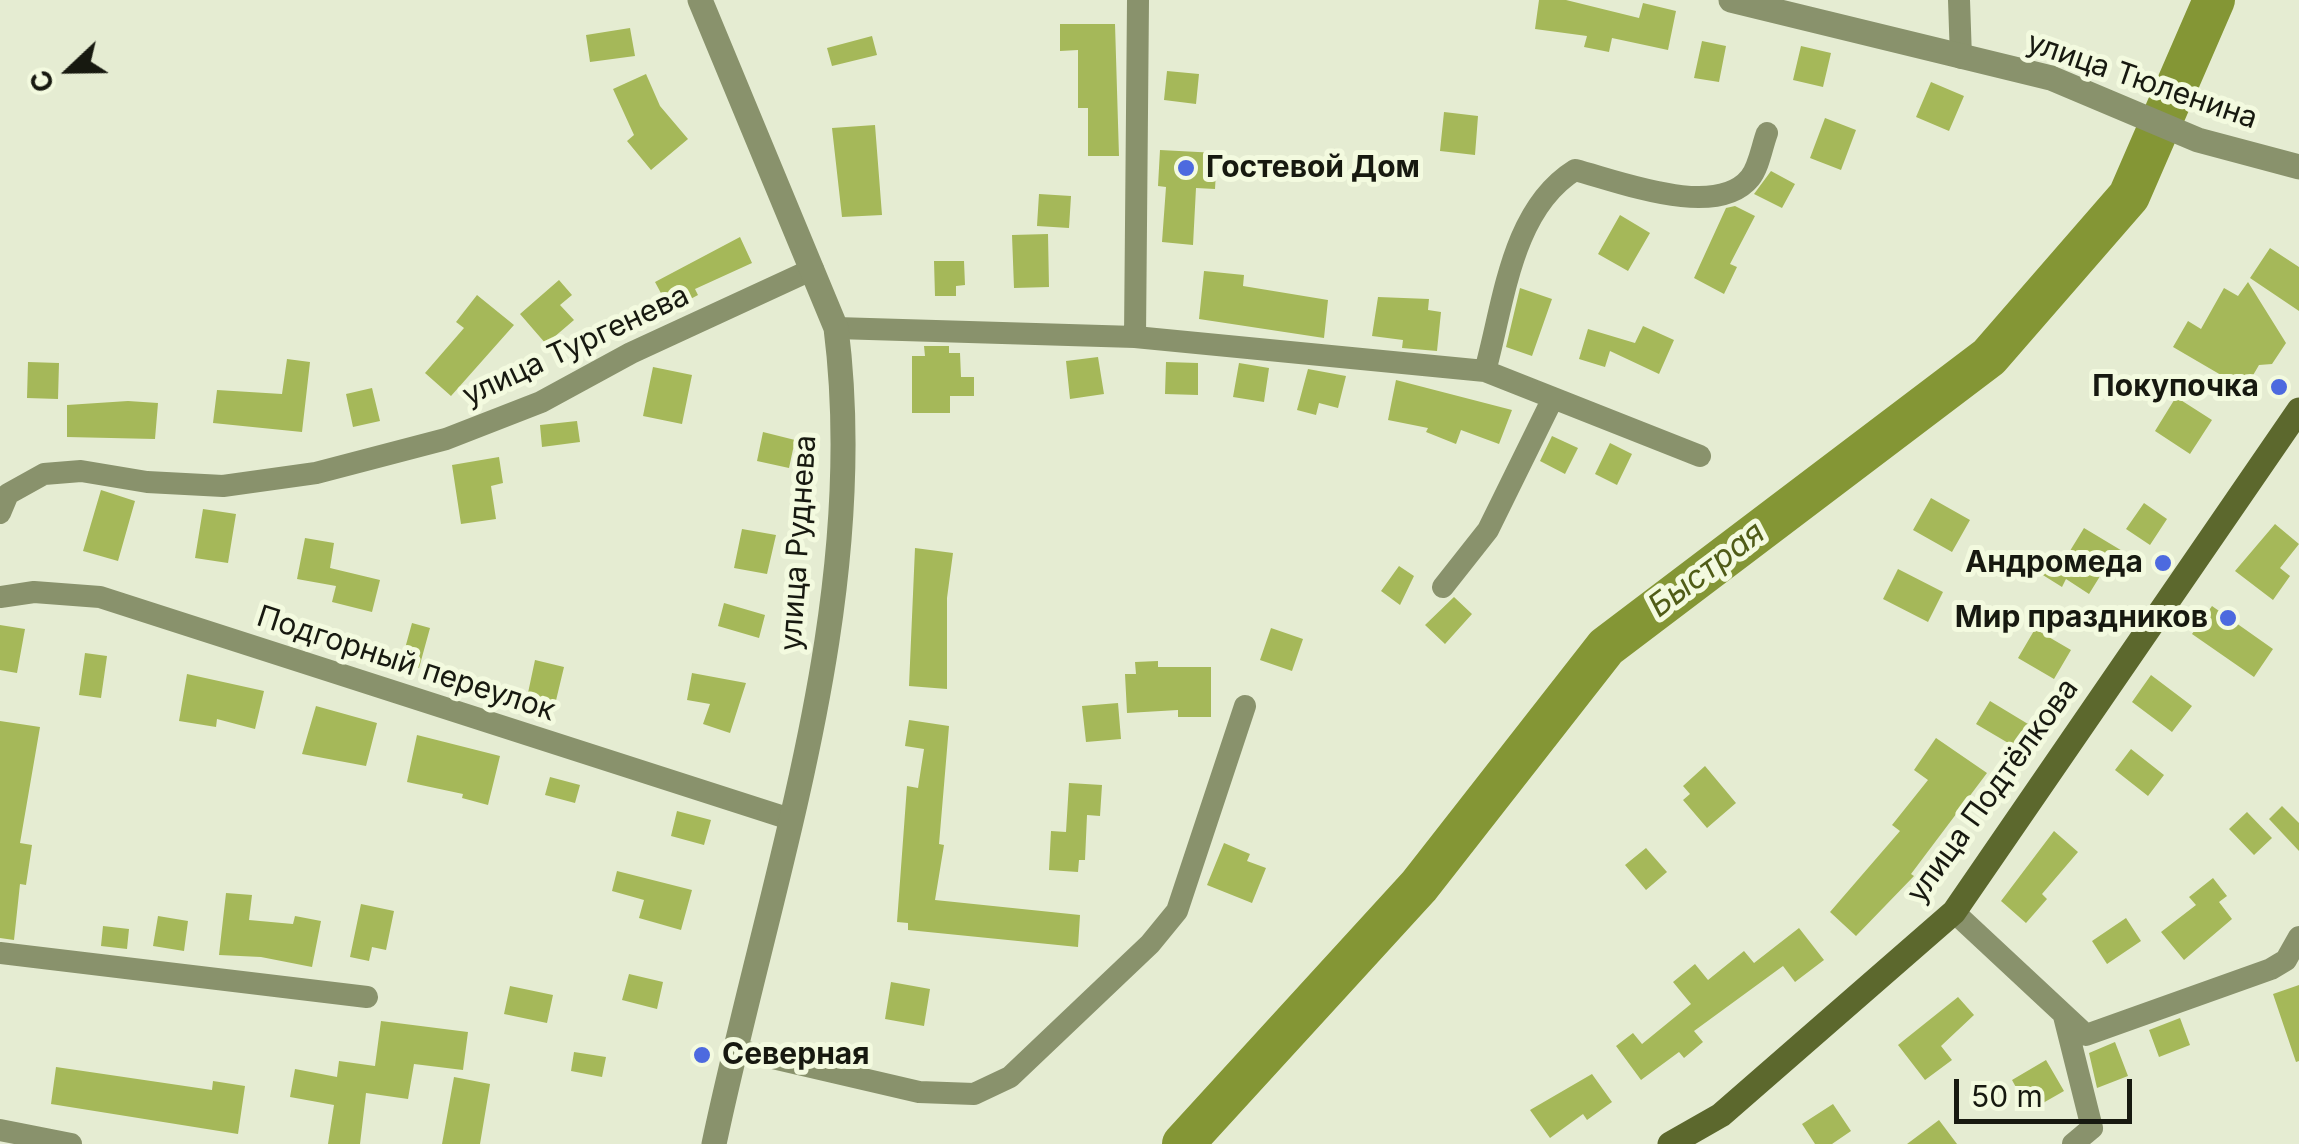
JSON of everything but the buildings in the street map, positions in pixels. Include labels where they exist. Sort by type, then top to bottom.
[{"type":"main road","name":"улица Подтёлкова","points":[[1670,1144],[1721,1115],[1954,912],[2299,410]]},
{"type":"street","name":"улица Руднева","points":[[700,0],[836,328],[841,366],[842,496],[822,675],[714,1144]]},
{"type":"street","points":[[1136,337],[1138,0]]},
{"type":"street","name":"улица Тюленина","points":[[1731,0],[2051,78],[2198,140],[2299,167]]},
{"type":"street","points":[[1959,0],[1961,58]]},
{"type":"street","points":[[1486,371],[1527,220],[1555,183],[1575,170],[1675,196],[1715,198],[1750,178],[1768,133]]},
{"type":"street","name":"улица Тургенева","points":[[4,504],[44,474],[81,471],[147,482],[223,486],[316,473],[446,439],[541,402],[631,353],[813,270]]},
{"type":"street","points":[[836,328],[1136,337],[1486,371],[1700,456]]},
{"type":"street","points":[[1443,587],[1488,530],[1553,398]]},
{"type":"street","name":"Подгорный переулок","points":[[0,598],[34,592],[100,597],[790,819]]},
{"type":"street","points":[[734,1049],[919,1092],[974,1094],[1010,1077],[1150,944],[1177,910],[1244,706]]},
{"type":"street","points":[[1954,912],[2086,1035],[2292,958],[2299,937]]},
{"type":"street","points":[[0,952],[368,997]]},
{"type":"street","points":[[2064,1012],[2092,1128],[2073,1144]]},
{"type":"street","points":[[0,1130],[72,1144]]},
{"type":"waterway","name":"Быстрая","points":[[1183,1144],[1419,886],[1606,647],[1989,357],[2129,196],[2214,0]]},
{"type":"place","name":"Гостевой Дом","points":[[1186,168]]},
{"type":"place","name":"Покупочка","points":[[2279,387]]},
{"type":"place","name":"Андромеда","points":[[2163,563]]},
{"type":"place","name":"Мир праздников","points":[[2228,618]]},
{"type":"place","name":"Северная","points":[[702,1055]]}]
